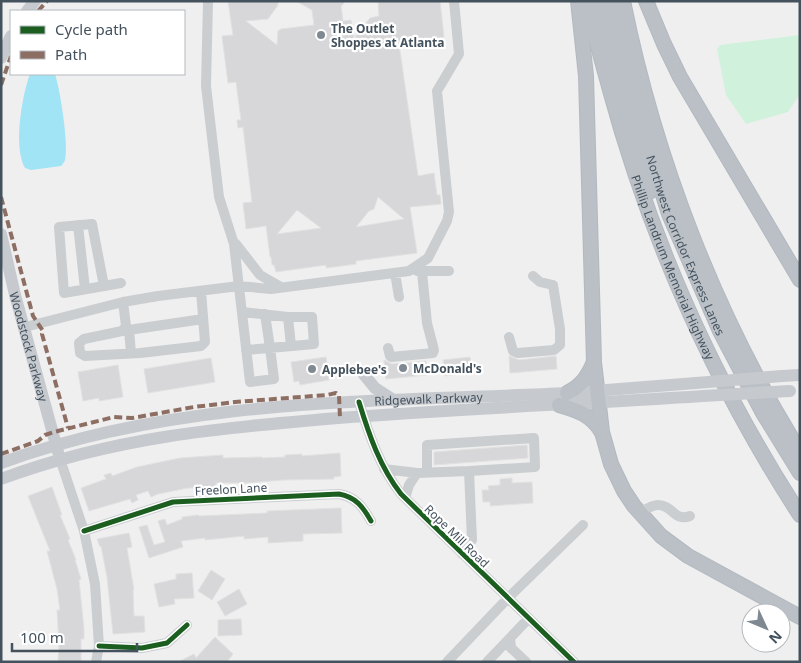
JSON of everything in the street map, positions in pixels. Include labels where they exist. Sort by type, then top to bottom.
[{"type":"highway","points":[[578,1],[586,76],[594,362],[602,432],[611,464],[624,491],[639,513],[661,536],[688,556],[800,617]]},
{"type":"highway","name":"Phillip Landrum Memorial Highway","points":[[588,1],[622,135],[653,225],[686,306],[718,374],[752,437],[800,515]]},
{"type":"highway","points":[[599,1],[621,96],[686,306]]},
{"type":"highway","name":"Northwest Corridor Express Lanes","points":[[610,1],[632,95],[670,214],[704,297],[725,339],[763,413],[800,473]]},
{"type":"highway","points":[[623,1],[641,79],[656,130],[701,257],[743,348],[800,452]]},
{"type":"highway","points":[[646,1],[680,77],[800,280]]},
{"type":"highway","points":[[567,393],[574,390],[584,381],[594,362]]},
{"type":"highway","points":[[559,405],[588,416],[597,424],[602,432]]},
{"type":"main road","points":[[1,58],[10,38]]},
{"type":"main road","name":"Woodstock Parkway","points":[[1,234],[60,459]]},
{"type":"main road","points":[[361,371],[375,388],[392,399]]},
{"type":"main road","name":"Ridgewalk Parkway","points":[[1,479],[60,459],[115,445],[190,432],[363,416],[559,405],[598,397],[696,383],[800,375]]},
{"type":"main road","name":"Ridgewalk Parkway","points":[[1,463],[57,445],[119,429],[193,416],[257,409],[392,399],[567,393],[598,397],[703,396],[795,390]]},
{"type":"street","points":[[208,1],[206,86],[220,197],[233,239],[250,382],[274,379],[265,314]]},
{"type":"street","points":[[408,271],[428,258],[443,230],[449,212],[437,91],[460,54],[454,1]]},
{"type":"street","points":[[104,286],[92,224],[59,227],[64,293],[85,290],[121,283]]},
{"type":"street","points":[[78,225],[85,290]]},
{"type":"street","points":[[233,239],[254,269],[267,280],[281,287]]},
{"type":"street","points":[[25,327],[123,302],[201,291],[239,286],[271,289],[408,271],[449,271]]},
{"type":"street","points":[[388,348],[391,357],[433,353],[422,272]]},
{"type":"street","points":[[395,273],[399,297]]},
{"type":"street","points":[[509,337],[513,351],[518,353],[554,350],[560,345],[560,329],[553,285],[540,282],[533,276]]},
{"type":"street","points":[[201,291],[205,342],[201,346],[85,356],[80,353],[79,343],[84,339],[126,330],[203,319]]},
{"type":"street","points":[[123,302],[131,353]]},
{"type":"street","points":[[242,312],[312,317],[314,344],[246,350]]},
{"type":"street","points":[[288,316],[291,346]]},
{"type":"street","name":"Rope Mill Road","points":[[359,402],[384,469],[405,498],[574,662]]},
{"type":"street","points":[[384,469],[422,473],[535,467],[534,438],[427,444],[422,473],[409,485],[405,498]]},
{"type":"street","points":[[60,459],[84,531],[95,584],[99,646],[96,662]]},
{"type":"street","points":[[462,554],[472,540],[468,471]]},
{"type":"street","name":"Freelon Lane","points":[[84,531],[173,502],[340,494],[349,496],[361,504],[371,521]]},
{"type":"street","points":[[639,513],[657,505],[666,506],[679,517],[690,516]]},
{"type":"street","points":[[447,662],[508,598],[583,525]]},
{"type":"street","points":[[487,662],[529,618]]},
{"type":"street","points":[[99,646],[142,648],[167,643],[187,625]]},
{"type":"street","points":[[510,638],[511,648],[526,662]]},
{"type":"green space","points":[[800,35],[800,94],[788,112],[746,124],[726,95],[717,49],[720,45]]},
{"type":"water","points":[[30,75],[55,75],[66,142],[65,160],[61,166],[31,170],[25,168],[21,159],[20,121]]},
{"type":"building","points":[[228,1],[278,1],[278,5],[268,19],[246,21],[277,45],[278,31],[281,29],[314,25],[312,10],[296,1],[346,1],[341,6],[343,21],[351,20],[354,38],[370,18],[379,16],[378,1],[440,1],[444,37],[399,44],[418,176],[434,173],[437,195],[440,195],[441,204],[410,207],[417,253],[356,261],[356,264],[326,268],[326,265],[276,272],[270,257],[266,226],[246,229],[243,203],[252,202],[243,127],[238,128],[237,120],[241,120],[236,82],[228,83],[222,36],[233,35]],"holes":[[[378,197],[404,219],[356,227],[369,211],[374,209]],[[297,210],[321,228],[277,234]]]},
{"type":"building","points":[[509,356],[519,360],[556,356],[557,369],[510,373]]},
{"type":"building","points":[[326,357],[329,380],[300,385],[299,381],[294,382],[291,362]]},
{"type":"building","points":[[470,357],[472,372],[445,376],[443,360]]},
{"type":"building","points":[[211,358],[215,382],[148,393],[144,369]]},
{"type":"building","points":[[384,360],[392,364],[426,361],[427,375],[386,379]]},
{"type":"building","points":[[118,365],[123,397],[99,401],[99,398],[83,401],[78,372]]},
{"type":"building","points":[[527,445],[528,458],[434,465],[434,452]]},
{"type":"building","points":[[340,453],[341,476],[334,477],[334,479],[216,483],[216,488],[188,488],[151,497],[148,491],[136,495],[138,500],[132,503],[130,499],[89,511],[81,488],[106,479],[104,475],[111,473],[112,476],[137,467],[180,458],[223,455],[223,458],[262,458],[285,457],[285,455],[302,454],[302,456]]},
{"type":"building","points":[[512,478],[512,483],[532,482],[533,503],[490,506],[490,502],[483,502],[482,490],[489,490],[488,486],[500,485],[500,479]]},
{"type":"building","points":[[52,487],[62,515],[60,515],[70,539],[68,540],[81,579],[79,580],[84,639],[81,639],[81,662],[58,662],[57,610],[60,610],[57,589],[47,551],[50,551],[28,496]]},
{"type":"building","points":[[341,508],[342,533],[303,534],[303,541],[268,543],[268,537],[244,539],[244,536],[181,541],[183,547],[149,558],[139,527],[147,525],[154,545],[165,542],[158,521],[165,519],[167,525],[182,519],[182,517],[198,515]]},
{"type":"building","points":[[129,533],[132,547],[127,548],[134,590],[134,616],[144,616],[145,632],[113,634],[107,577],[101,546],[97,539]]},
{"type":"building","points":[[211,570],[225,579],[212,600],[198,591]]},
{"type":"building","points":[[192,573],[194,598],[174,599],[175,604],[159,607],[154,584],[176,579],[176,574]]},
{"type":"building","points":[[239,589],[247,604],[225,616],[217,602]]},
{"type":"building","points":[[241,619],[242,635],[218,636],[218,620]]},
{"type":"building","points":[[215,637],[233,654],[227,662],[178,662],[194,654],[196,658]]},
{"type":"marked path","points":[[39,10],[47,1]]},
{"type":"marked path","points":[[1,85],[10,59]]},
{"type":"marked path","points":[[1,197],[33,316],[43,331],[42,334],[68,428]]},
{"type":"marked path","points":[[1,454],[38,441],[45,435],[54,432],[114,417],[132,418],[235,402],[336,393],[339,396],[340,418]]},
{"type":"cycle path","points":[[359,402],[376,450],[387,473],[401,494],[574,662]]},
{"type":"cycle path","points":[[84,531],[173,502],[339,494],[345,495],[358,503],[371,521]]},
{"type":"cycle path","points":[[99,646],[142,648],[167,643],[187,625]]},
{"type":"place","name":"The Outlet Shoppes at Atlanta","points":[[321,35]]},
{"type":"place","name":"McDonald's","points":[[403,368]]},
{"type":"place","name":"Applebee's","points":[[312,369]]}]
